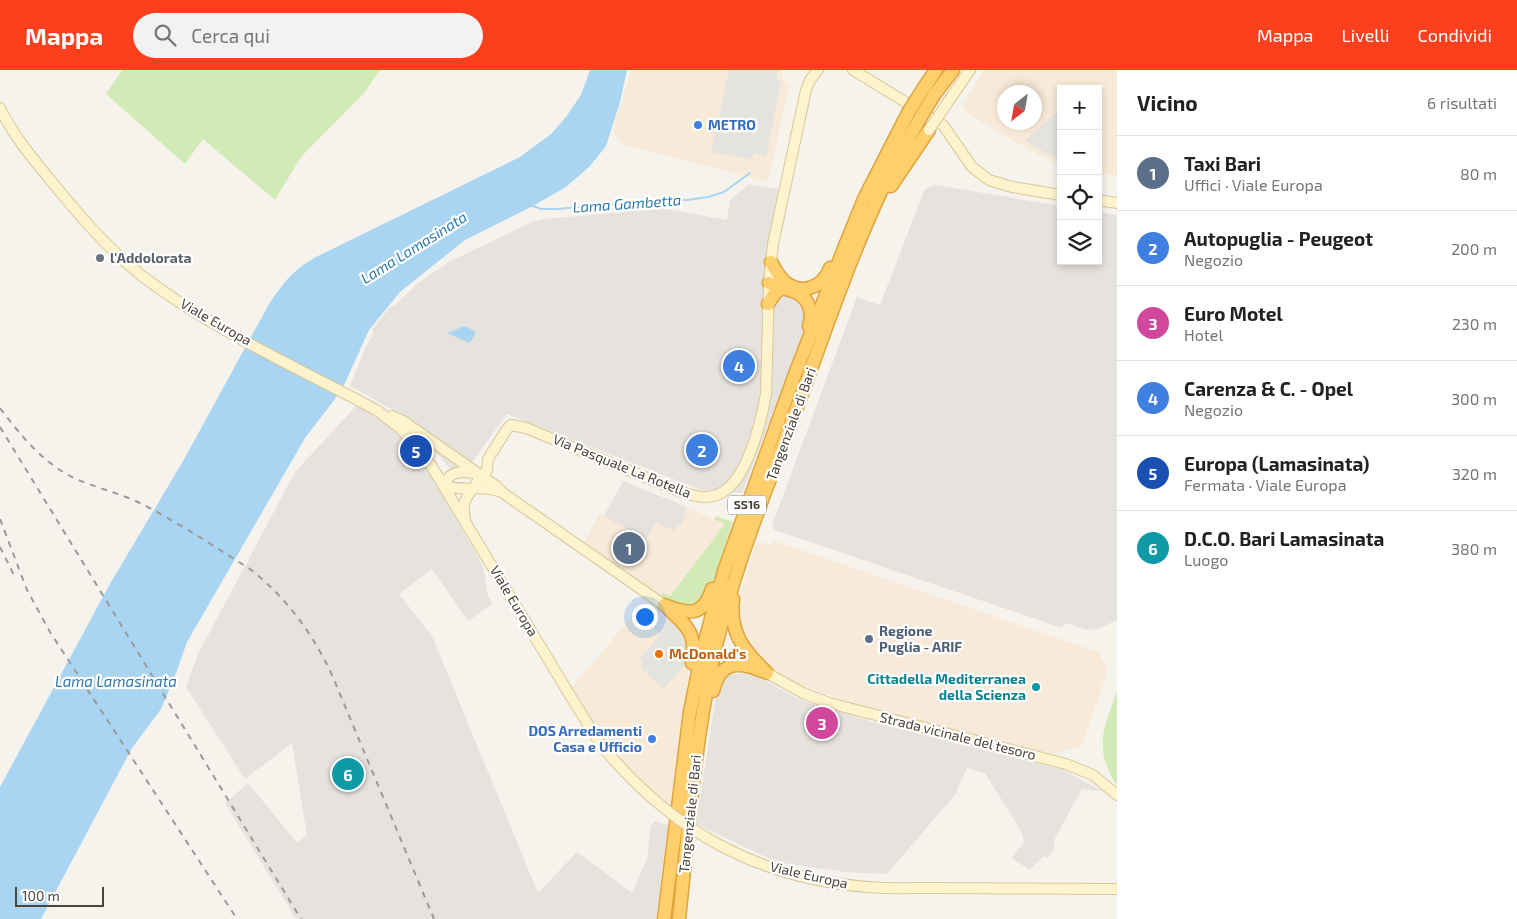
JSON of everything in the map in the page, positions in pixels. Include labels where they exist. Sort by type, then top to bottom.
[{"type":"highway","name":"Tangenziale di Bari","points":[[664,919],[690,712],[698,668],[714,605],[749,500],[795,374],[864,199],[929,92],[936,70]]},
{"type":"highway","name":"Tangenziale di Bari","points":[[929,92],[953,70]]},
{"type":"highway","name":"Tangenziale di Bari","points":[[679,919],[703,710],[718,640],[740,563],[861,240],[914,117]]},
{"type":"highway","points":[[861,240],[872,229],[891,186],[929,130]]},
{"type":"highway","points":[[771,262],[783,284],[803,289],[815,286],[827,276],[835,256],[845,246]]},
{"type":"highway","points":[[769,283],[778,279],[790,289],[798,292],[806,300],[811,312],[811,321],[799,352],[795,374]]},
{"type":"highway","points":[[768,304],[783,284]]},
{"type":"highway","points":[[664,605],[685,612],[692,612],[703,607],[711,593],[734,525],[749,500]]},
{"type":"highway","points":[[740,563],[742,572],[734,598],[733,622],[745,651],[766,673]]},
{"type":"highway","points":[[664,605],[684,623],[691,634],[694,645],[690,684],[690,712]]},
{"type":"highway","points":[[703,710],[712,698],[718,676],[728,667],[743,664],[766,673]]},
{"type":"main road","name":"Via Pasquale La Rotella","points":[[479,474],[487,470],[488,459],[511,425],[679,491],[697,496],[717,495],[735,483],[742,472],[763,411],[766,394],[769,283],[778,218],[802,103],[810,80],[818,70]]},
{"type":"main road","points":[[853,70],[943,125],[968,162],[989,180],[1012,187],[1057,194]]},
{"type":"main road","points":[[929,130],[970,70]]},
{"type":"main road","name":"Viale Europa","points":[[0,108],[16,136],[78,214],[127,264],[168,294],[246,340],[378,410],[415,442],[465,519],[601,745],[627,775],[662,808],[684,824],[724,849],[776,870],[868,887],[1117,890]]},
{"type":"main road","points":[[1102,201],[1117,203]]},
{"type":"main road","points":[[378,410],[403,421],[664,605]]},
{"type":"main road","points":[[479,474],[466,471],[458,472],[447,479],[444,485],[455,489],[483,487],[503,493]]},
{"type":"main road","points":[[465,519],[464,504],[472,489],[478,483],[479,474]]},
{"type":"main road","name":"Strada vicinale del tesoro","points":[[766,673],[829,703],[1066,764],[1093,775],[1117,795]]},
{"type":"shaded area","name":"METRO","points":[[631,70],[782,70],[782,80],[789,84],[768,182],[621,144],[613,131]]},
{"type":"shaded area","points":[[729,70],[778,70],[776,79],[781,81],[766,158],[756,152],[750,159],[711,152]]},
{"type":"shaded area","points":[[984,70],[1117,70],[1117,176],[1102,174],[1102,85],[1057,85],[1057,164],[968,114],[963,104]]},
{"type":"shaded area","points":[[1057,112],[1057,157],[1025,140],[1037,130],[1042,130],[1042,125]]},
{"type":"shaded area","points":[[749,184],[779,189],[772,227],[765,287],[796,294],[809,319],[742,493],[701,490],[507,414],[459,480],[409,419],[350,386],[365,348],[373,335],[373,329],[389,308],[394,306],[418,283],[449,262],[534,221],[543,219],[660,208],[727,220],[730,200]]},
{"type":"shaded area","points":[[935,185],[1057,205],[1057,265],[1102,265],[1102,213],[1117,215],[1117,620],[1098,629],[1088,630],[1066,623],[1062,628],[775,530],[772,525],[857,297],[880,305],[924,191]]},
{"type":"shaded area","points":[[357,405],[383,418],[424,463],[483,566],[488,597],[493,603],[468,621],[432,569],[399,594],[432,636],[538,893],[577,852],[632,893],[648,856],[650,827],[655,821],[668,825],[656,919],[296,919],[225,803],[248,783],[297,843],[307,835],[292,743],[245,779],[186,687],[198,654],[295,472]]},
{"type":"shaded area","points":[[623,481],[687,507],[682,525],[678,524],[675,531],[656,523],[646,539],[604,516]]},
{"type":"shaded area","points":[[687,507],[725,524],[669,596],[663,593],[662,597],[584,542],[600,513],[646,539],[656,523],[682,525]]},
{"type":"shaded area","points":[[757,541],[771,545],[775,541],[1098,652],[1108,670],[1082,746],[1052,754],[1032,752],[844,701],[803,686],[780,675],[762,662],[748,647],[738,622],[740,595]]},
{"type":"shaded area","points":[[648,598],[685,629],[691,662],[671,809],[655,797],[613,751],[571,688]]},
{"type":"shaded area","points":[[653,605],[660,609],[685,638],[682,641],[689,650],[688,662],[663,689],[640,667],[643,663],[639,659],[661,634],[643,617]]},
{"type":"shaded area","points":[[750,673],[801,700],[870,721],[1063,770],[1104,792],[1082,789],[1055,838],[1053,851],[1047,858],[1044,856],[1029,870],[1012,858],[1024,842],[1021,831],[985,773],[967,768],[955,795],[887,874],[844,872],[776,862],[696,824],[717,690],[722,675]]},
{"type":"green space","points":[[122,70],[380,70],[364,93],[301,157],[275,200],[203,139],[185,164],[106,94]]},
{"type":"green space","points":[[716,516],[733,522],[708,596],[698,607],[672,604],[662,597],[663,593],[670,596],[725,524],[714,519]]},
{"type":"green space","points":[[1117,691],[1117,785],[1111,777],[1105,760],[1103,740],[1106,722]]},
{"type":"water","name":"Lama Lamasinata","points":[[590,70],[627,70],[620,102],[606,146],[590,166],[566,187],[465,240],[400,292],[369,330],[345,383],[305,438],[187,642],[161,709],[132,748],[41,919],[0,919],[0,787],[111,582],[182,463],[274,296],[295,272],[316,257],[520,157],[551,134],[566,117],[581,95]]},
{"type":"water","points":[[465,326],[476,332],[470,343],[447,333]]},
{"type":"waterway","name":"Lama Gambetta","points":[[533,206],[541,209],[556,209],[708,197],[724,192],[750,173]]},
{"type":"railway","points":[[0,408],[33,448],[62,472],[82,482],[134,500],[156,511],[250,569],[287,604],[316,645],[332,675],[434,919]]},
{"type":"railway","points":[[0,427],[301,919]]},
{"type":"railway","points":[[0,519],[27,590],[50,632],[237,919]]},
{"type":"railway","points":[[0,547],[14,575]]},
{"type":"place","name":"METRO","points":[[698,125]]},
{"type":"place","name":"l'Addolorata","points":[[100,258]]},
{"type":"place","name":"Carenza & C. - Opel","points":[[739,366]]},
{"type":"place","name":"Autopuglia - Peugeot","points":[[702,450]]},
{"type":"place","name":"Europa (Lamasinata)","points":[[416,451]]},
{"type":"place","name":"Taxi Bari","points":[[629,548]]},
{"type":"place","name":"Regione Puglia - ARIF","points":[[869,639]]},
{"type":"place","name":"McDonald's","points":[[659,654]]},
{"type":"place","name":"Cittadella Mediterranea della Scienza","points":[[1036,687]]},
{"type":"place","name":"Euro Motel","points":[[822,723]]},
{"type":"place","name":"DOS Arredamenti Casa e Ufficio","points":[[652,739]]},
{"type":"place","name":"D.C.O. Bari Lamasinata","points":[[348,774]]}]
